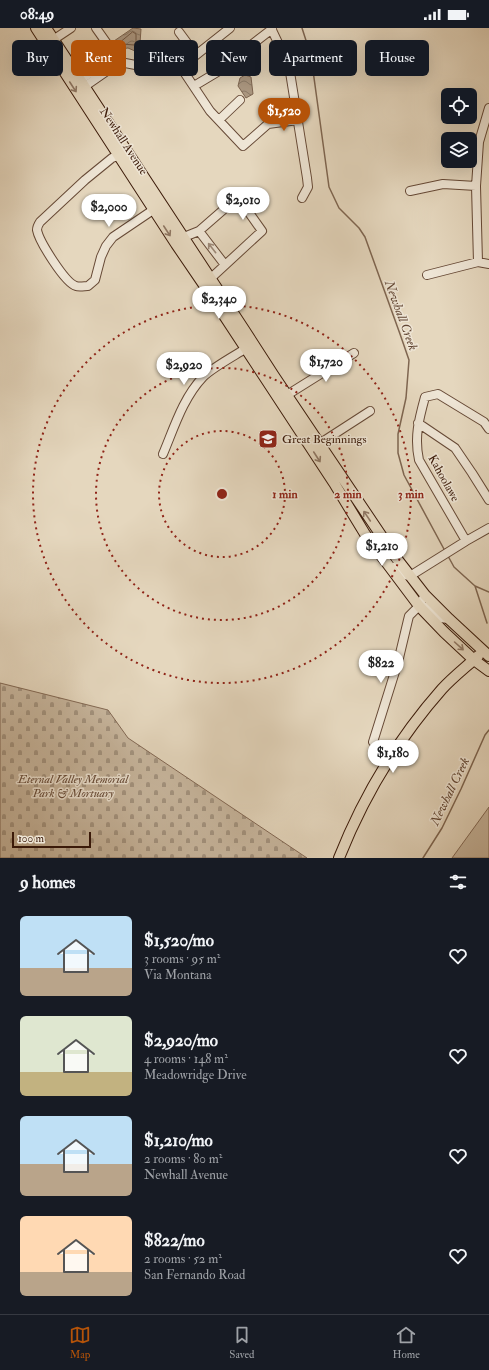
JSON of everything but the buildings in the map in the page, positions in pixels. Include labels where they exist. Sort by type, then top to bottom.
[{"type":"main road","name":"Newhall Avenue","points":[[36,28],[48,40]]},
{"type":"main road","name":"Newhall Avenue","points":[[46,28],[49,40]]},
{"type":"main road","name":"Newhall Avenue","points":[[63,59],[82,83],[132,157],[287,395],[291,410]]},
{"type":"main road","name":"Newhall Avenue","points":[[63,64],[118,156],[245,349],[271,388],[291,410],[365,534],[419,606],[474,660],[489,671]]},
{"type":"main road","points":[[245,349],[253,352],[265,370],[274,376]]},
{"type":"main road","points":[[291,410],[313,442],[319,444],[383,540],[425,595],[449,619],[487,651],[474,660],[443,688],[408,730],[364,801],[339,858]]},
{"type":"street","points":[[53,40],[71,28]]},
{"type":"street","points":[[96,28],[105,40]]},
{"type":"street","points":[[198,53],[230,28]]},
{"type":"street","points":[[258,40],[272,29],[289,66],[308,187],[302,198]]},
{"type":"street","points":[[179,32],[185,40]]},
{"type":"street","points":[[82,83],[92,76]]},
{"type":"street","points":[[187,76],[210,111],[243,146],[268,124],[298,120]]},
{"type":"street","points":[[194,86],[210,76]]},
{"type":"street","points":[[219,120],[240,100]]},
{"type":"street","points":[[478,262],[476,186],[479,142],[489,108]]},
{"type":"street","points":[[132,157],[118,156],[112,158],[85,180],[40,222],[37,229],[39,237],[60,272],[67,280],[75,286],[88,286],[95,280],[100,258],[106,246],[113,237],[154,210]]},
{"type":"street","points":[[410,191],[443,184],[476,186]]},
{"type":"street","points":[[184,237],[199,232],[238,197],[262,231],[211,278]]},
{"type":"street","points":[[199,232],[225,265]]},
{"type":"street","points":[[427,275],[478,262],[489,264]]},
{"type":"street","points":[[206,288],[216,296],[236,327],[245,331]]},
{"type":"street","points":[[163,454],[182,409],[204,376],[245,349]]},
{"type":"street","points":[[287,395],[354,353]]},
{"type":"street","name":"Kahoolawe","points":[[466,541],[419,460],[416,448],[418,423],[425,397],[438,394],[484,422],[489,429]]},
{"type":"street","points":[[319,444],[370,411]]},
{"type":"street","points":[[418,423],[455,448],[489,500]]},
{"type":"street","points":[[365,534],[377,544],[399,574],[410,576],[489,528]]},
{"type":"street","points":[[391,756],[373,742],[398,662],[409,616],[419,606],[425,595]]},
{"type":"street","points":[[419,606],[427,607],[439,618],[449,619]]},
{"type":"green space","name":"Eternal Valley Memorial Park & Mortuary","points":[[0,683],[108,710],[128,738],[307,858],[0,858]]},
{"type":"green space","points":[[489,807],[489,858],[452,858]]},
{"type":"water","points":[[133,28],[141,29],[140,40],[134,40],[134,51],[126,48],[126,40],[115,40]]},
{"type":"water","points":[[243,76],[251,77],[253,94],[246,98],[238,86],[240,78]]},
{"type":"waterway","name":"Newhall Creek","points":[[302,28],[311,56],[329,187],[339,208],[359,228],[365,237],[409,360],[406,398],[398,434],[398,453],[404,475],[445,551]]},
{"type":"waterway","name":"Newhall Creek","points":[[448,556],[454,567],[475,586],[487,623]]},
{"type":"waterway","points":[[475,586],[489,592]]},
{"type":"waterway","name":"Newhall Creek","points":[[423,858],[442,828],[485,735],[489,730]]},
{"type":"place","name":"Great Beginnings","points":[[268,439]]}]
